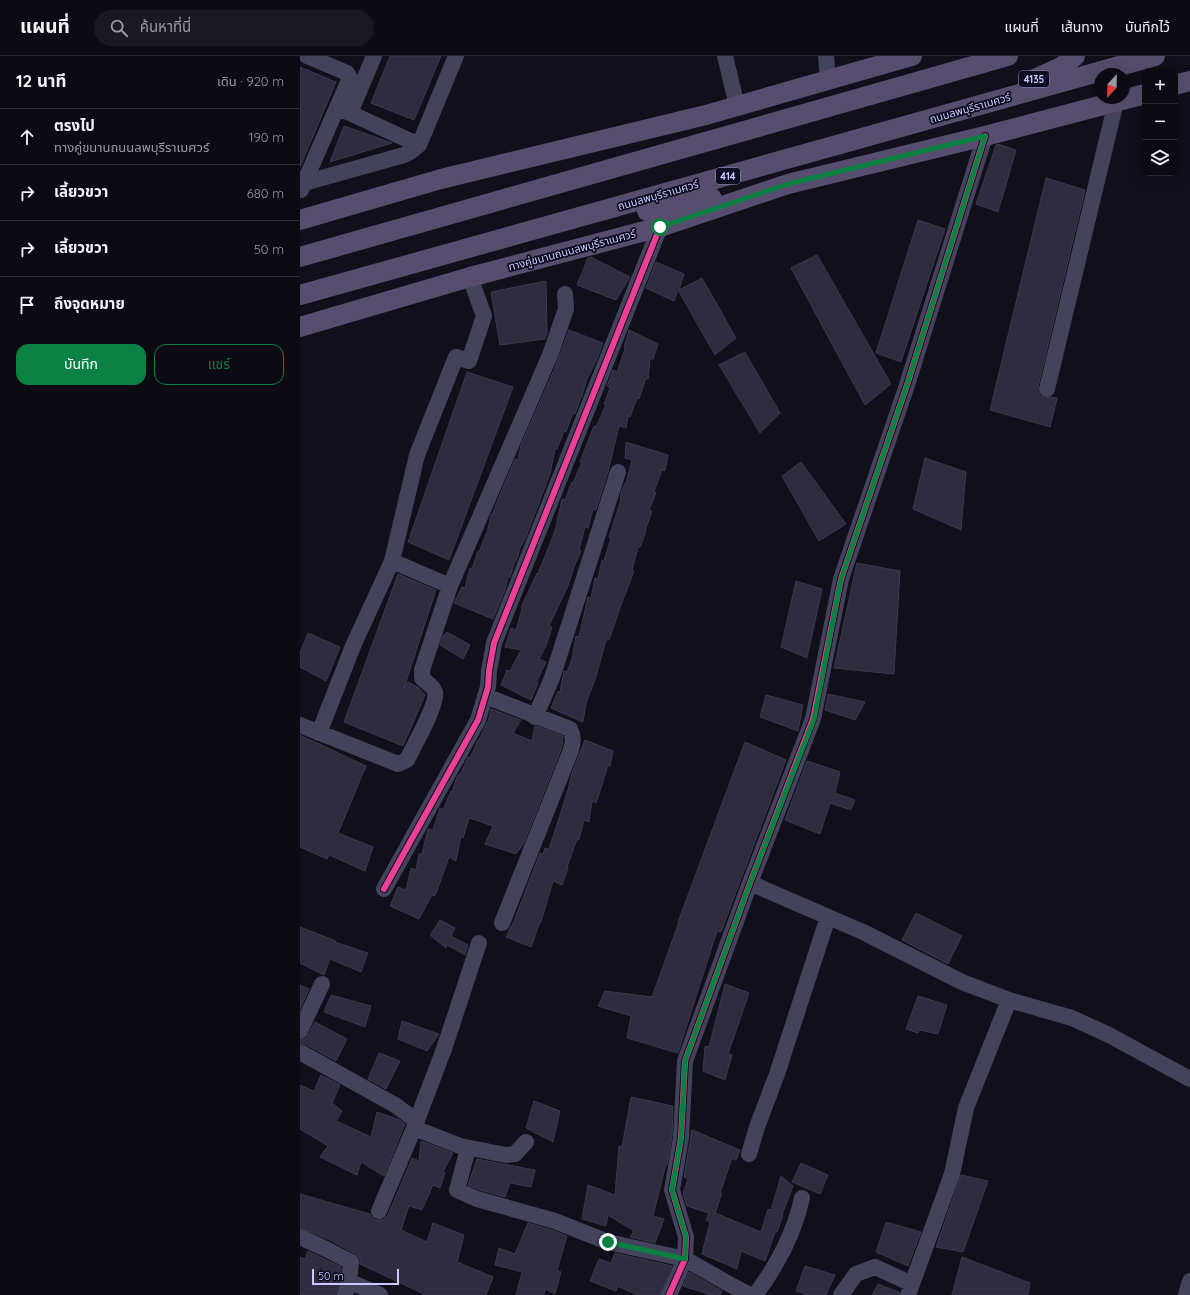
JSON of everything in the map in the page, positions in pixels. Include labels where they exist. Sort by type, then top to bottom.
[{"type":"main road","points":[[300,220],[442,179],[698,117],[912,56]]},
{"type":"main road","points":[[300,257],[1008,56]]},
{"type":"main road","name":"4135","points":[[992,102],[1063,66],[1075,56]]},
{"type":"main road","name":"ถนนลพบุรีราเมศวร์","points":[[300,295],[1155,56]]},
{"type":"main road","points":[[1178,84],[1190,81]]},
{"type":"main road","name":"ทางคู่ขนานถนนลพบุรีราเมศวร์","points":[[1130,98],[1142,95]]},
{"type":"main road","name":"ทางคู่ขนานถนนลพบุรีราเมศวร์","points":[[300,327],[470,277],[660,227],[788,184],[1108,104]]},
{"type":"main road","points":[[509,237],[788,184]]},
{"type":"street","points":[[307,56],[347,73],[350,78],[344,110]]},
{"type":"street","points":[[302,188],[374,56]]},
{"type":"street","points":[[302,188],[404,155],[412,151],[419,145],[456,56]]},
{"type":"street","points":[[725,56],[737,106]]},
{"type":"street","points":[[826,56],[828,80]]},
{"type":"street","points":[[1047,389],[1116,104]]},
{"type":"street","points":[[344,110],[419,145]]},
{"type":"street","points":[[669,1295],[685,1259],[686,1237],[672,1190],[681,1138],[685,1061],[750,883],[814,719],[841,579],[907,385],[985,136]]},
{"type":"street","points":[[384,889],[478,720],[488,687],[494,643],[660,227]]},
{"type":"street","points":[[319,733],[353,646],[392,561],[417,455],[456,357],[469,361],[484,316],[470,277]]},
{"type":"street","points":[[300,725],[398,764],[407,760],[434,704],[435,692],[422,678],[422,670],[450,586],[550,355],[566,309],[565,294]]},
{"type":"street","points":[[536,716],[552,678],[618,472]]},
{"type":"street","points":[[392,561],[450,586]]},
{"type":"street","points":[[485,696],[570,729],[574,741],[502,923]]},
{"type":"street","points":[[750,883],[863,932],[962,982],[1009,1000],[1072,1018],[1108,1035],[1190,1079]]},
{"type":"street","points":[[749,1154],[757,1127],[777,1074],[828,917]]},
{"type":"street","points":[[379,1211],[444,1049],[479,943]]},
{"type":"street","points":[[300,1031],[322,984]]},
{"type":"street","points":[[841,1295],[856,1274],[875,1267],[910,1290],[952,1174],[966,1108],[1009,1000]]},
{"type":"street","points":[[300,1052],[395,1105],[415,1124],[460,1146],[506,1155],[515,1154],[526,1142]]},
{"type":"street","points":[[466,1156],[457,1190],[477,1199],[555,1221],[608,1242],[685,1259],[750,1295]]},
{"type":"street","points":[[755,1295],[770,1275],[785,1248],[799,1214],[802,1198]]},
{"type":"street","points":[[300,1237],[326,1248],[351,1262],[347,1288],[380,1295]]},
{"type":"street","points":[[1186,1295],[1190,1281]]},
{"type":"building","points":[[390,56],[441,56],[414,120],[371,103]]},
{"type":"building","points":[[300,67],[336,82],[300,167]]},
{"type":"building","points":[[344,126],[392,143],[330,162]]},
{"type":"building","points":[[998,144],[1016,150],[998,212],[976,204],[996,145]]},
{"type":"building","points":[[1046,178],[1085,190],[1038,387],[1038,392],[1041,396],[1045,398],[1057,398],[1050,427],[990,410]]},
{"type":"building","points":[[918,220],[945,229],[901,362],[876,353]]},
{"type":"building","points":[[817,255],[891,384],[865,405],[791,268]]},
{"type":"building","points":[[591,257],[630,277],[616,300],[577,285],[588,258]]},
{"type":"building","points":[[656,262],[684,274],[679,290],[702,278],[736,338],[715,355],[678,290],[674,301],[646,288]]},
{"type":"building","points":[[546,281],[547,333],[545,339],[500,345],[491,292]]},
{"type":"building","points":[[569,330],[603,343],[586,381],[582,397],[575,414],[573,413],[566,432],[564,431],[557,449],[555,449],[550,474],[510,577],[508,577],[505,590],[493,619],[454,603],[462,587],[465,588],[470,568],[472,569],[478,551],[479,552],[487,534],[491,515],[492,513],[493,514],[515,459],[518,460],[521,445],[554,370]]},
{"type":"building","points":[[629,330],[658,344],[653,359],[650,359],[648,379],[646,378],[639,399],[637,398],[630,417],[628,416],[626,428],[619,426],[608,472],[596,510],[593,509],[588,528],[585,527],[579,550],[581,551],[568,586],[549,626],[552,627],[546,646],[539,659],[546,662],[536,683],[538,683],[531,700],[501,685],[507,670],[510,671],[521,650],[505,647],[511,628],[516,630],[521,608],[537,573],[538,574],[555,531],[562,499],[565,500],[572,482],[573,483],[594,426],[596,427],[606,405],[604,404],[610,388],[607,386],[613,370],[617,372],[625,349]]},
{"type":"building","points":[[745,352],[780,413],[760,433],[719,365]]},
{"type":"building","points":[[467,372],[513,387],[449,560],[408,542]]},
{"type":"building","points":[[626,442],[668,455],[665,471],[662,470],[654,492],[656,493],[649,510],[652,511],[640,547],[638,547],[632,570],[634,571],[609,640],[606,640],[596,677],[586,703],[583,722],[551,708],[558,691],[560,692],[564,671],[567,672],[572,659],[576,636],[579,637],[588,597],[591,598],[595,578],[598,579],[602,560],[604,561],[611,538],[609,537],[632,460],[625,458]]},
{"type":"building","points":[[925,458],[966,472],[961,530],[913,509]]},
{"type":"building","points":[[801,462],[846,524],[819,541],[782,476]]},
{"type":"building","points":[[857,563],[900,571],[894,674],[834,668]]},
{"type":"building","points":[[398,574],[436,590],[404,688],[408,682],[419,688],[425,695],[403,746],[344,722]]},
{"type":"building","points":[[796,581],[822,589],[807,658],[781,647]]},
{"type":"building","points":[[447,632],[470,645],[463,659],[440,645],[443,636]]},
{"type":"building","points":[[308,633],[340,647],[326,681],[300,667],[300,653]]},
{"type":"building","points":[[828,694],[865,702],[855,720],[825,710]]},
{"type":"building","points":[[766,695],[803,705],[798,731],[760,717]]},
{"type":"building","points":[[491,709],[521,720],[513,733],[532,741],[535,726],[537,726],[563,736],[562,747],[524,843],[516,854],[485,844],[493,826],[469,818],[463,838],[461,836],[456,861],[449,857],[435,896],[432,895],[419,919],[390,906],[398,887],[406,890],[411,868],[416,870],[419,854],[422,854],[428,829],[433,830],[440,808],[443,810],[451,791],[452,792],[457,777],[459,774],[460,775],[468,757],[470,758],[488,722]]},
{"type":"building","points":[[300,735],[366,766],[338,833],[373,847],[365,871],[329,855],[327,859],[300,847]]},
{"type":"building","points":[[585,740],[613,751],[610,766],[608,765],[596,803],[592,801],[589,822],[584,820],[579,840],[577,839],[562,885],[553,881],[541,922],[531,947],[506,937],[514,921],[540,853],[543,854],[545,848],[549,849],[572,773]]},
{"type":"building","points":[[745,742],[786,760],[721,932],[717,931],[678,1053],[627,1038],[631,1016],[598,1006],[605,991],[652,997],[678,922]]},
{"type":"building","points":[[807,761],[840,772],[835,793],[855,800],[851,810],[830,803],[820,834],[785,820]]},
{"type":"building","points":[[916,913],[962,936],[948,964],[902,940]]},
{"type":"building","points":[[440,920],[455,928],[451,936],[468,945],[465,955],[447,945],[446,948],[430,935]]},
{"type":"building","points":[[300,927],[336,941],[335,942],[368,953],[361,972],[330,959],[324,975],[300,963]]},
{"type":"building","points":[[725,984],[749,993],[728,1054],[732,1055],[725,1080],[703,1071],[705,1046],[709,1047]]},
{"type":"building","points":[[300,985],[309,989],[300,1009]]},
{"type":"building","points":[[331,995],[371,1006],[365,1027],[324,1012]]},
{"type":"building","points":[[918,996],[947,1005],[938,1034],[919,1030],[918,1033],[906,1029]]},
{"type":"building","points":[[402,1021],[439,1034],[427,1051],[398,1039]]},
{"type":"building","points":[[315,1022],[347,1039],[336,1061],[305,1044],[300,1043],[300,1040],[305,1039],[308,1035]]},
{"type":"building","points":[[379,1053],[400,1061],[386,1089],[368,1079]]},
{"type":"building","points":[[321,1075],[340,1085],[332,1103],[342,1111],[336,1121],[371,1137],[377,1112],[400,1120],[405,1124],[384,1176],[361,1162],[357,1175],[320,1157],[328,1146],[300,1129],[300,1085],[314,1091]]},
{"type":"building","points":[[631,1097],[673,1106],[672,1137],[667,1165],[666,1164],[653,1216],[664,1219],[655,1243],[630,1237],[634,1231],[608,1215],[606,1226],[582,1219],[588,1185],[615,1195],[619,1146],[622,1147]]},
{"type":"building","points":[[534,1101],[560,1111],[553,1142],[526,1128]]},
{"type":"building","points":[[692,1130],[740,1150],[736,1160],[732,1158],[715,1213],[761,1232],[768,1209],[771,1210],[781,1176],[793,1186],[765,1261],[741,1251],[737,1269],[702,1254],[710,1222],[706,1220],[709,1213],[687,1206],[683,1194],[688,1179],[684,1177]]},
{"type":"building","points":[[421,1141],[453,1153],[443,1172],[445,1173],[440,1188],[433,1185],[422,1210],[409,1206],[401,1230],[427,1242],[433,1223],[464,1235],[457,1262],[493,1277],[486,1295],[426,1295],[360,1264],[360,1258],[355,1254],[330,1240],[300,1228],[300,1194],[370,1214],[376,1220],[384,1219],[388,1215],[412,1158],[419,1161]]},
{"type":"building","points":[[477,1159],[535,1170],[531,1187],[510,1183],[505,1197],[468,1185]]},
{"type":"building","points":[[801,1163],[828,1175],[820,1194],[792,1182]]},
{"type":"building","points":[[961,1175],[988,1181],[963,1252],[936,1247]]},
{"type":"building","points":[[886,1222],[921,1232],[908,1266],[876,1252]]},
{"type":"building","points":[[528,1223],[567,1236],[557,1270],[561,1272],[555,1294],[545,1289],[544,1295],[516,1295],[522,1272],[495,1265],[499,1248],[515,1254]]},
{"type":"building","points":[[308,1251],[341,1267],[336,1295],[300,1295],[300,1257],[305,1259]]},
{"type":"building","points":[[615,1253],[672,1266],[660,1295],[637,1295],[618,1286],[616,1291],[590,1281],[599,1259],[611,1263]]},
{"type":"building","points":[[962,1257],[1030,1283],[1028,1295],[952,1295]]},
{"type":"building","points":[[805,1266],[835,1275],[826,1295],[808,1295],[796,1291]]},
{"type":"building","points":[[689,1272],[722,1291],[720,1295],[711,1295],[683,1286]]},
{"type":"building","points":[[878,1284],[899,1292],[899,1295],[872,1295]]},
{"type":"cycle path","points":[[669,1295],[685,1259],[686,1237],[672,1190],[681,1138],[685,1061],[750,883],[813,719],[841,579],[907,385],[985,136]]},
{"type":"cycle path","points":[[384,889],[478,720],[488,687],[494,643],[660,227]]},
{"type":"route","points":[[608,1242],[685,1259],[686,1237],[672,1190],[681,1138],[685,1061],[750,883],[814,719],[841,579],[907,385],[985,136],[788,184],[660,227]]}]
